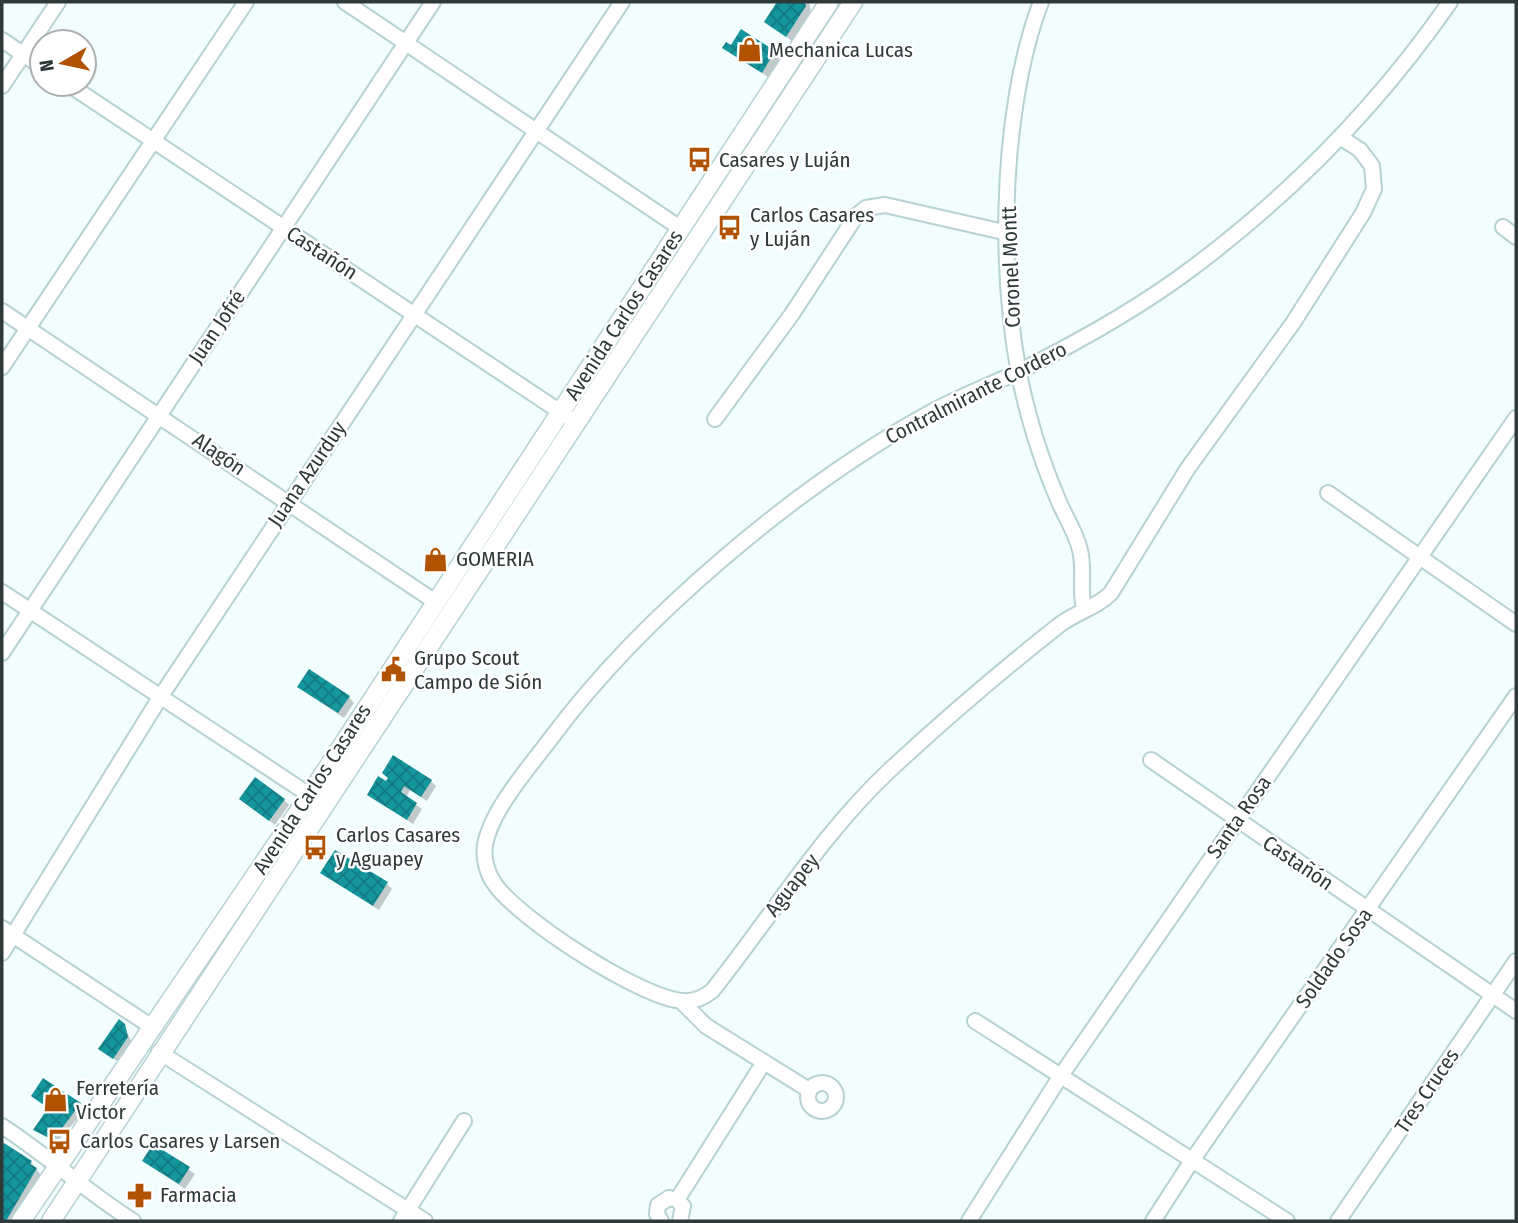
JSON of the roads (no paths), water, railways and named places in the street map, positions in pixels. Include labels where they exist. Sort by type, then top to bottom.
[{"type":"main road","name":"Avenida Carlos Casares","points":[[51,1221],[317,800],[434,601],[561,413],[829,2]]},
{"type":"main road","name":"Avenida Carlos Casares","points":[[21,1221],[152,1027],[317,800],[577,423],[850,3]]},
{"type":"street","points":[[2,86],[58,2]]},
{"type":"street","points":[[2,367],[246,2]]},
{"type":"street","points":[[345,2],[680,228]]},
{"type":"street","name":"Juan Jofré","points":[[2,653],[433,2]]},
{"type":"street","name":"Juana Azurduy","points":[[2,953],[8,932],[288,501],[622,2]]},
{"type":"street","name":"Coronel Montt","points":[[1041,2],[1033,23],[1016,108],[1008,233],[1009,287],[1018,372],[1045,470],[1078,541],[1083,567],[1081,591],[1084,608]]},
{"type":"street","name":"Contralmirante Cordero","points":[[681,1002],[614,974],[565,942],[514,904],[500,891],[488,872],[485,844],[520,780],[565,719],[640,636],[760,530],[877,444],[930,412],[1018,372],[1112,321],[1193,268],[1289,188],[1340,137],[1395,77],[1450,2]]},
{"type":"street","points":[[2,40],[28,57]]},
{"type":"street","name":"Castañón","points":[[89,98],[577,423]]},
{"type":"street","name":"Aguapey","points":[[681,1002],[704,998],[712,991],[845,817],[890,770],[1004,668],[1084,608],[1104,601],[1111,593],[1188,468],[1293,323],[1363,213],[1374,189],[1372,166],[1360,150],[1340,137]]},
{"type":"street","points":[[715,419],[792,314],[856,216],[866,208],[885,205],[1008,233]]},
{"type":"street","points":[[1503,227],[1516,237]]},
{"type":"street","name":"Alagón","points":[[2,311],[434,601]]},
{"type":"street","name":"Santa Rosa","points":[[969,1221],[1060,1077],[1516,418]]},
{"type":"street","points":[[1328,494],[1516,624]]},
{"type":"street","points":[[2,592],[317,800]]},
{"type":"street","name":"Soldado Sosa","points":[[1153,1221],[1193,1159],[1516,696]]},
{"type":"street","name":"Castañón","points":[[1151,760],[1516,1011]]},
{"type":"street","points":[[8,932],[152,1027]]},
{"type":"street","name":"Tres Cruces","points":[[1338,1221],[1516,961]]},
{"type":"street","points":[[681,1002],[706,1026],[809,1090]]},
{"type":"street","points":[[975,1021],[1287,1221]]},
{"type":"street","points":[[159,1052],[404,1216],[425,1221]]},
{"type":"street","points":[[677,1200],[764,1062]]},
{"type":"street","points":[[404,1216],[464,1121]]},
{"type":"street","points":[[2,1126],[59,1164],[77,1183],[133,1221]]},
{"type":"street","points":[[661,1221],[657,1214],[658,1205],[664,1199],[677,1200]]},
{"type":"street","points":[[677,1200],[684,1211],[680,1221]]},
{"type":"place","name":"Mechanica Lucas","points":[[749,50]]},
{"type":"place","name":"Casares y Luján","points":[[699,160]]},
{"type":"place","name":"Carlos Casares y Luján","points":[[730,227]]},
{"type":"place","name":"GOMERIA","points":[[436,559]]},
{"type":"place","name":"Grupo Scout Campo de Sión","points":[[394,670]]},
{"type":"place","name":"Carlos Casares y Aguapey","points":[[316,847]]},
{"type":"place","name":"Ferretería Victor","points":[[56,1100]]},
{"type":"place","name":"Carlos Casares y Larsen","points":[[60,1141]]},
{"type":"place","name":"Farmacia","points":[[140,1195]]}]
